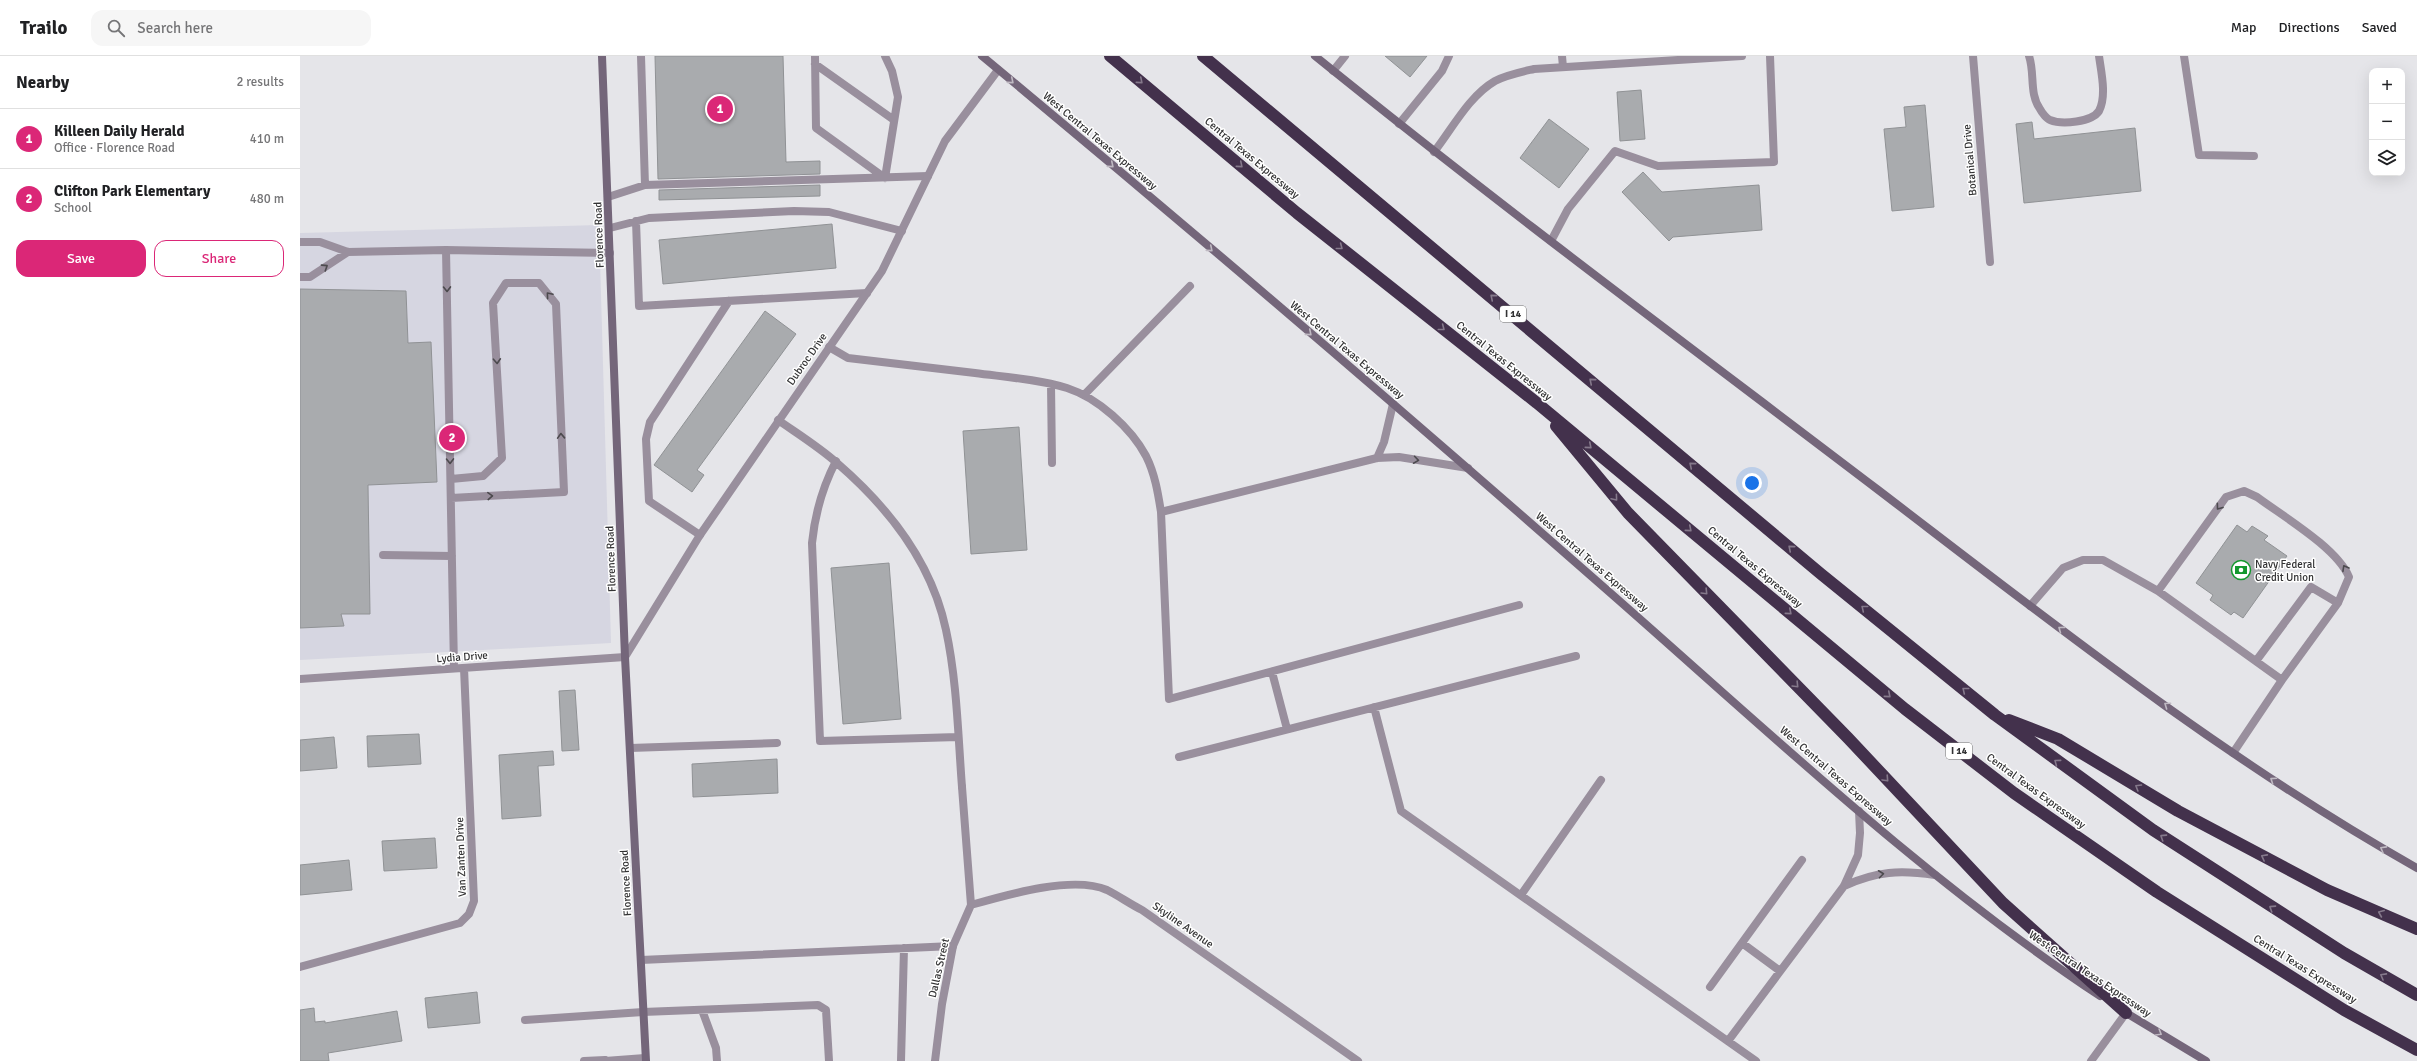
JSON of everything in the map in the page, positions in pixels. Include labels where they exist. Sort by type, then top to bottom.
[{"type":"highway","name":"Central Texas Expressway","points":[[1110,56],[1297,213],[1537,403],[1905,709],[2014,793],[2157,892],[2344,1010],[2417,1050]]},
{"type":"highway","name":"I 14","points":[[1203,56],[1821,574],[1995,715],[2153,830],[2344,953],[2417,995]]},
{"type":"highway","points":[[1537,403],[1628,513],[1848,738],[2003,903],[2126,1013]]},
{"type":"highway","points":[[1995,715],[2058,739],[2178,811],[2327,890],[2417,929]]},
{"type":"main road","name":"Florence Road","points":[[602,56],[610,228],[625,657],[646,1060]]},
{"type":"main road","name":"West Central Texas Expressway","points":[[982,56],[1468,468],[1859,811],[1935,875],[2043,958],[2126,1013],[2206,1061]]},
{"type":"main road","points":[[1315,56],[1434,152],[2030,606],[2233,753],[2348,829],[2417,868]]},
{"type":"street","points":[[641,56],[644,185]]},
{"type":"street","points":[[884,56],[892,70],[898,97],[885,178]]},
{"type":"street","points":[[1333,70],[1345,56]]},
{"type":"street","points":[[1399,124],[1442,71],[1449,56]]},
{"type":"street","points":[[1562,56],[1563,67]]},
{"type":"street","points":[[1434,152],[1478,95],[1495,82],[1534,69],[1742,56]]},
{"type":"street","points":[[1551,241],[1568,209],[1615,151],[1658,166],[1774,162],[1770,56]]},
{"type":"street","name":"Botanical Drive","points":[[1973,56],[1990,262]]},
{"type":"street","points":[[2029,56],[2032,64],[2033,91],[2039,108],[2049,120],[2065,124],[2093,116],[2099,110],[2102,95],[2100,56]]},
{"type":"street","points":[[2184,56],[2199,155],[2254,156]]},
{"type":"street","points":[[815,60],[816,128],[885,178]]},
{"type":"street","points":[[815,60],[894,120]]},
{"type":"street","name":"Dubroc Drive","points":[[625,657],[700,535],[882,271],[945,141],[998,70]]},
{"type":"street","points":[[608,197],[644,185],[928,176]]},
{"type":"street","points":[[610,228],[649,218],[794,211],[829,212],[902,231]]},
{"type":"street","points":[[636,221],[639,306],[867,293]]},
{"type":"street","points":[[300,242],[320,242],[348,252],[446,250],[610,253]]},
{"type":"street","points":[[446,250],[454,668]]},
{"type":"street","points":[[300,277],[310,277],[348,252]]},
{"type":"street","points":[[451,479],[483,476],[502,458],[493,303],[506,283],[539,283],[556,304],[564,492],[451,498]]},
{"type":"street","points":[[1084,395],[1190,286]]},
{"type":"street","points":[[700,535],[649,501],[646,438],[650,422],[729,301]]},
{"type":"street","points":[[829,347],[848,358],[1051,384],[1084,395],[1104,409],[1128,432],[1146,456],[1157,484],[1161,512],[1169,699],[1519,605]]},
{"type":"street","points":[[1051,384],[1052,463]]},
{"type":"street","points":[[1377,458],[1384,442],[1393,404]]},
{"type":"street","name":"Dallas Street","points":[[778,420],[836,462],[886,512],[921,560],[935,592],[946,628],[952,659],[971,905],[953,946],[942,1004],[935,1061]]},
{"type":"street","points":[[1161,512],[1377,458],[1399,458],[1468,468]]},
{"type":"street","points":[[836,462],[823,488],[814,518],[812,543],[820,741],[958,738]]},
{"type":"street","points":[[2158,591],[2226,498],[2244,491],[2257,497],[2331,552],[2344,564],[2349,577],[2338,603],[2282,680],[2233,753]]},
{"type":"street","points":[[383,556],[452,556]]},
{"type":"street","points":[[2030,606],[2063,568],[2083,560],[2103,560],[2158,591],[2282,680]]},
{"type":"street","points":[[2256,661],[2311,587],[2338,603]]},
{"type":"street","points":[[1179,757],[1576,656]]},
{"type":"street","name":"Lydia Drive","points":[[300,679],[625,657]]},
{"type":"street","name":"Van Zanten Drive","points":[[300,967],[460,923],[470,914],[474,901],[464,668]]},
{"type":"street","points":[[1272,672],[1287,729]]},
{"type":"street","points":[[1374,707],[1401,811],[1756,1061]]},
{"type":"street","points":[[630,748],[777,743]]},
{"type":"street","points":[[1521,895],[1602,780]]},
{"type":"street","points":[[1728,1041],[1844,886],[1858,855],[1860,834],[1859,811]]},
{"type":"street","points":[[1710,987],[1802,860]]},
{"type":"street","points":[[1844,886],[1867,876],[1893,872],[1913,872],[1935,875]]},
{"type":"street","name":"Skyline Avenue","points":[[971,905],[1033,890],[1067,886],[1106,890],[1142,910],[1358,1061]]},
{"type":"street","points":[[1742,943],[1780,971]]},
{"type":"street","points":[[641,960],[953,946]]},
{"type":"street","points":[[901,1061],[904,948]]},
{"type":"street","points":[[525,1020],[643,1012],[818,1006],[826,1010],[829,1061]]},
{"type":"street","points":[[702,1010],[716,1048],[717,1061]]},
{"type":"street","points":[[2092,1061],[2126,1013]]},
{"type":"street","points":[[584,1061],[646,1060]]},
{"type":"shaded area","points":[[599,225],[611,643],[300,660],[300,233]]},
{"type":"building","points":[[655,56],[783,56],[786,162],[820,161],[820,174],[658,179]]},
{"type":"building","points":[[1385,56],[1427,56],[1410,77]]},
{"type":"building","points":[[1641,90],[1645,139],[1620,141],[1617,92]]},
{"type":"building","points":[[1925,105],[1934,207],[1892,211],[1884,129],[1906,127],[1904,107]]},
{"type":"building","points":[[1549,119],[1589,149],[1559,188],[1520,158]]},
{"type":"building","points":[[2032,122],[2034,139],[2135,128],[2141,191],[2024,203],[2016,124]]},
{"type":"building","points":[[1643,172],[1662,192],[1759,185],[1762,230],[1673,237],[1669,241],[1622,192]]},
{"type":"building","points":[[820,185],[820,196],[659,200],[659,190]]},
{"type":"building","points":[[832,224],[836,268],[663,284],[659,240]]},
{"type":"building","points":[[300,289],[406,291],[408,343],[431,342],[437,482],[368,485],[370,614],[341,614],[344,626],[300,628]]},
{"type":"building","points":[[765,311],[796,334],[697,470],[704,475],[692,492],[654,465]]},
{"type":"building","points":[[1019,427],[1027,550],[971,554],[963,431]]},
{"type":"building","name":"Navy Federal Credit Union","points":[[2237,525],[2247,532],[2252,526],[2268,536],[2264,540],[2287,556],[2243,618],[2234,612],[2231,615],[2210,600],[2213,595],[2196,583]]},
{"type":"building","points":[[889,563],[901,719],[843,724],[831,568]]},
{"type":"building","points":[[575,690],[579,750],[562,751],[559,691]]},
{"type":"building","points":[[419,734],[421,764],[368,767],[367,736]]},
{"type":"building","points":[[334,737],[337,768],[300,771],[300,740]]},
{"type":"building","points":[[553,751],[554,765],[538,766],[541,816],[502,819],[499,755]]},
{"type":"building","points":[[777,759],[778,793],[693,797],[692,764]]},
{"type":"building","points":[[435,838],[437,868],[384,871],[382,841]]},
{"type":"building","points":[[349,860],[352,890],[300,895],[300,865]]},
{"type":"building","points":[[477,992],[480,1023],[428,1028],[425,998]]},
{"type":"building","points":[[314,1008],[315,1022],[325,1021],[325,1023],[397,1011],[402,1041],[328,1053],[329,1061],[300,1061],[300,1010]]},
{"type":"place","name":"Killeen Daily Herald","points":[[720,109]]},
{"type":"place","name":"Clifton Park Elementary","points":[[452,438]]},
{"type":"place","name":"Navy Federal Credit Union","points":[[2241,570]]}]
